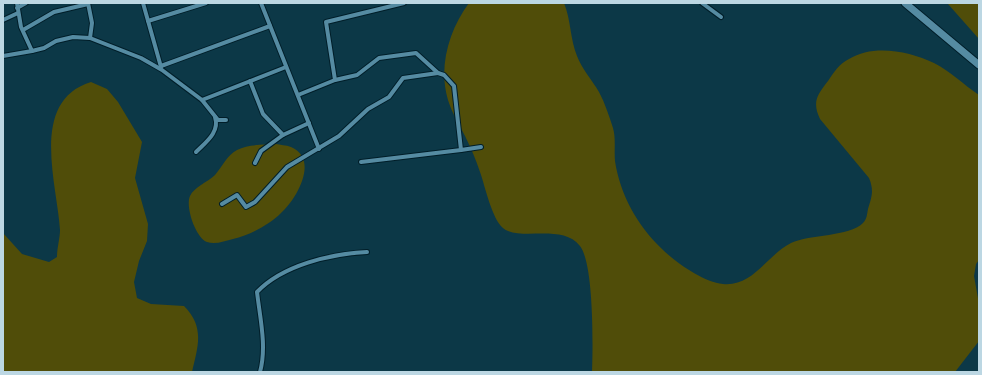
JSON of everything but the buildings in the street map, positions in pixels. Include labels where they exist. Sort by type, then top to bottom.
[{"type":"street","points":[[17,3],[23,30],[32,51]]},
{"type":"street","points":[[17,8],[26,3]]},
{"type":"street","points":[[23,30],[54,12],[88,3],[92,22],[90,38]]},
{"type":"street","points":[[142,3],[161,68]]},
{"type":"street","points":[[148,21],[206,3]]},
{"type":"street","points":[[261,3],[319,149]]},
{"type":"street","points":[[335,80],[326,22],[404,3]]},
{"type":"street","points":[[702,3],[721,17]]},
{"type":"street","points":[[905,3],[979,65]]},
{"type":"street","points":[[3,20],[18,13]]},
{"type":"street","points":[[161,68],[270,26]]},
{"type":"street","points":[[3,56],[44,48],[56,41],[73,37],[90,38],[141,58],[161,68],[202,100],[215,118],[218,125],[216,130],[196,152]]},
{"type":"street","points":[[298,94],[335,80],[356,75],[379,58],[416,53],[438,73],[444,75],[454,86],[461,150]]},
{"type":"street","points":[[202,100],[286,67]]},
{"type":"street","points":[[222,204],[237,195],[246,207],[249,206],[255,202],[287,167],[319,149],[338,136],[368,109],[389,98],[403,78],[438,73]]},
{"type":"street","points":[[250,81],[263,114],[283,135]]},
{"type":"street","points":[[215,118],[218,120],[226,120]]},
{"type":"street","points":[[255,163],[261,151],[283,135],[309,123]]},
{"type":"street","points":[[361,162],[482,147]]},
{"type":"street","points":[[260,372],[263,344],[257,292],[268,281],[304,264],[345,253],[367,252]]},
{"type":"shaded area","points":[[469,3],[564,3],[577,56],[601,96],[607,110],[613,128],[617,173],[625,197],[637,219],[652,239],[674,259],[707,280],[723,284],[734,284],[743,281],[751,276],[782,248],[791,243],[808,238],[849,231],[857,228],[865,220],[872,193],[872,186],[869,178],[820,119],[816,108],[817,99],[821,90],[832,74],[845,61],[859,54],[891,51],[914,55],[934,63],[946,70],[979,95],[979,260],[976,264],[974,276],[979,304],[979,341],[955,372],[592,372],[592,307],[588,270],[585,256],[580,246],[572,239],[563,235],[510,232],[499,224],[489,202],[475,158],[448,100],[444,75],[447,49],[456,25]]},
{"type":"shaded area","points":[[947,3],[979,3],[979,39],[948,4]]},
{"type":"shaded area","points":[[91,82],[107,89],[118,102],[142,142],[135,178],[148,224],[147,241],[139,261],[134,282],[137,298],[151,304],[184,306],[191,314],[195,322],[198,337],[198,345],[192,372],[3,372],[3,233],[22,254],[49,262],[57,257],[60,230],[52,168],[51,146],[53,125],[60,107],[72,92]]},
{"type":"shaded area","points":[[276,144],[291,147],[300,153],[304,161],[305,170],[293,199],[271,222],[259,229],[227,241],[217,243],[207,242],[199,235],[192,222],[189,201],[192,193],[215,175],[233,152],[241,148],[251,146]]}]
